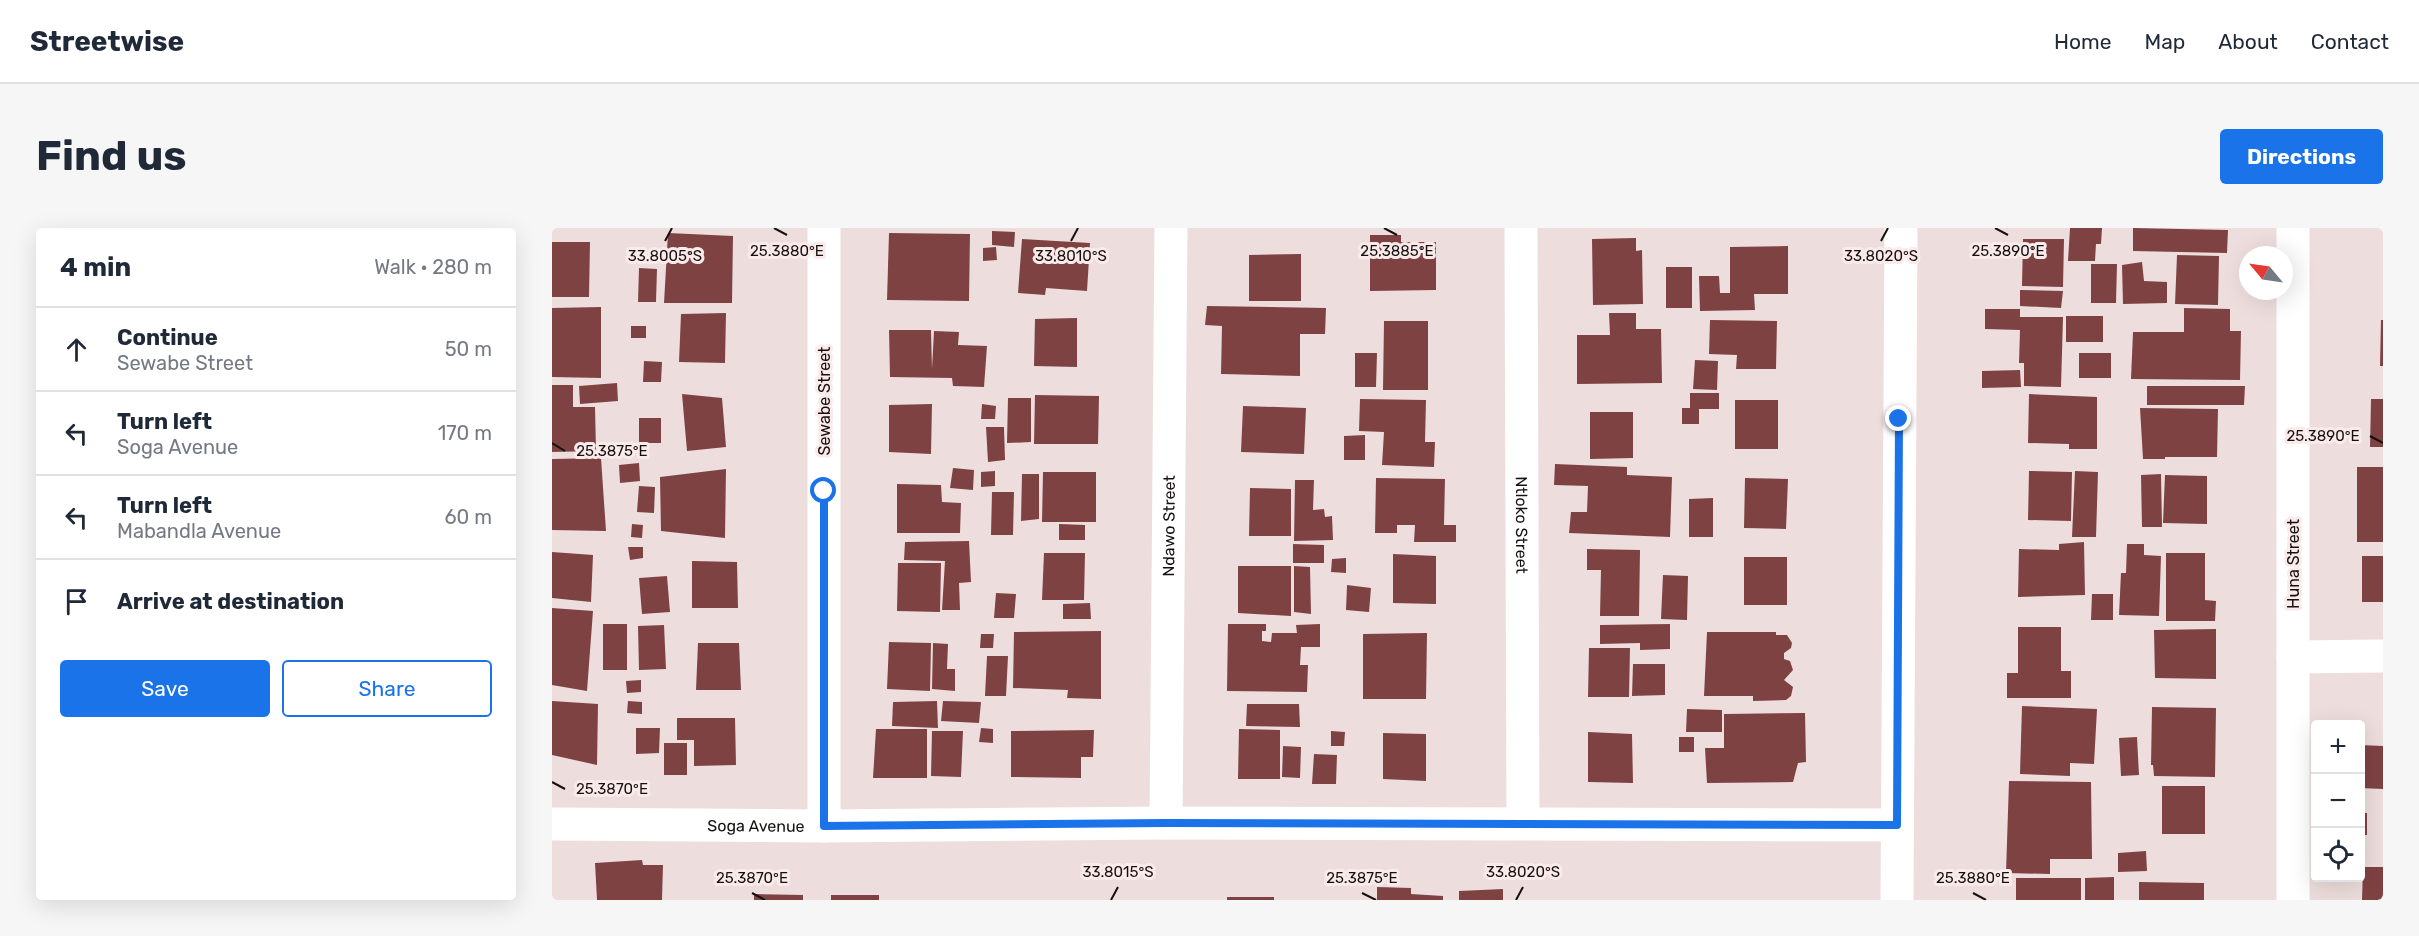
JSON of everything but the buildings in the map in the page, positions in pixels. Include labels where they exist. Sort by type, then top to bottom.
[{"type":"street","name":"Sewabe Street","points":[[824,228],[824,826]]},
{"type":"street","name":"Ndawo Street","points":[[1166,823],[1171,228]]},
{"type":"street","name":"Ntloko Street","points":[[1521,228],[1523,823]]},
{"type":"street","points":[[1897,900],[1900,228]]},
{"type":"street","name":"Huna Street","points":[[2293,228],[2294,900]]},
{"type":"street","points":[[2293,657],[2383,656]]},
{"type":"street","name":"Soga Avenue","points":[[552,824],[1897,825]]},
{"type":"route","points":[[824,491],[824,826],[1166,823],[1897,825],[1899,419]]}]
